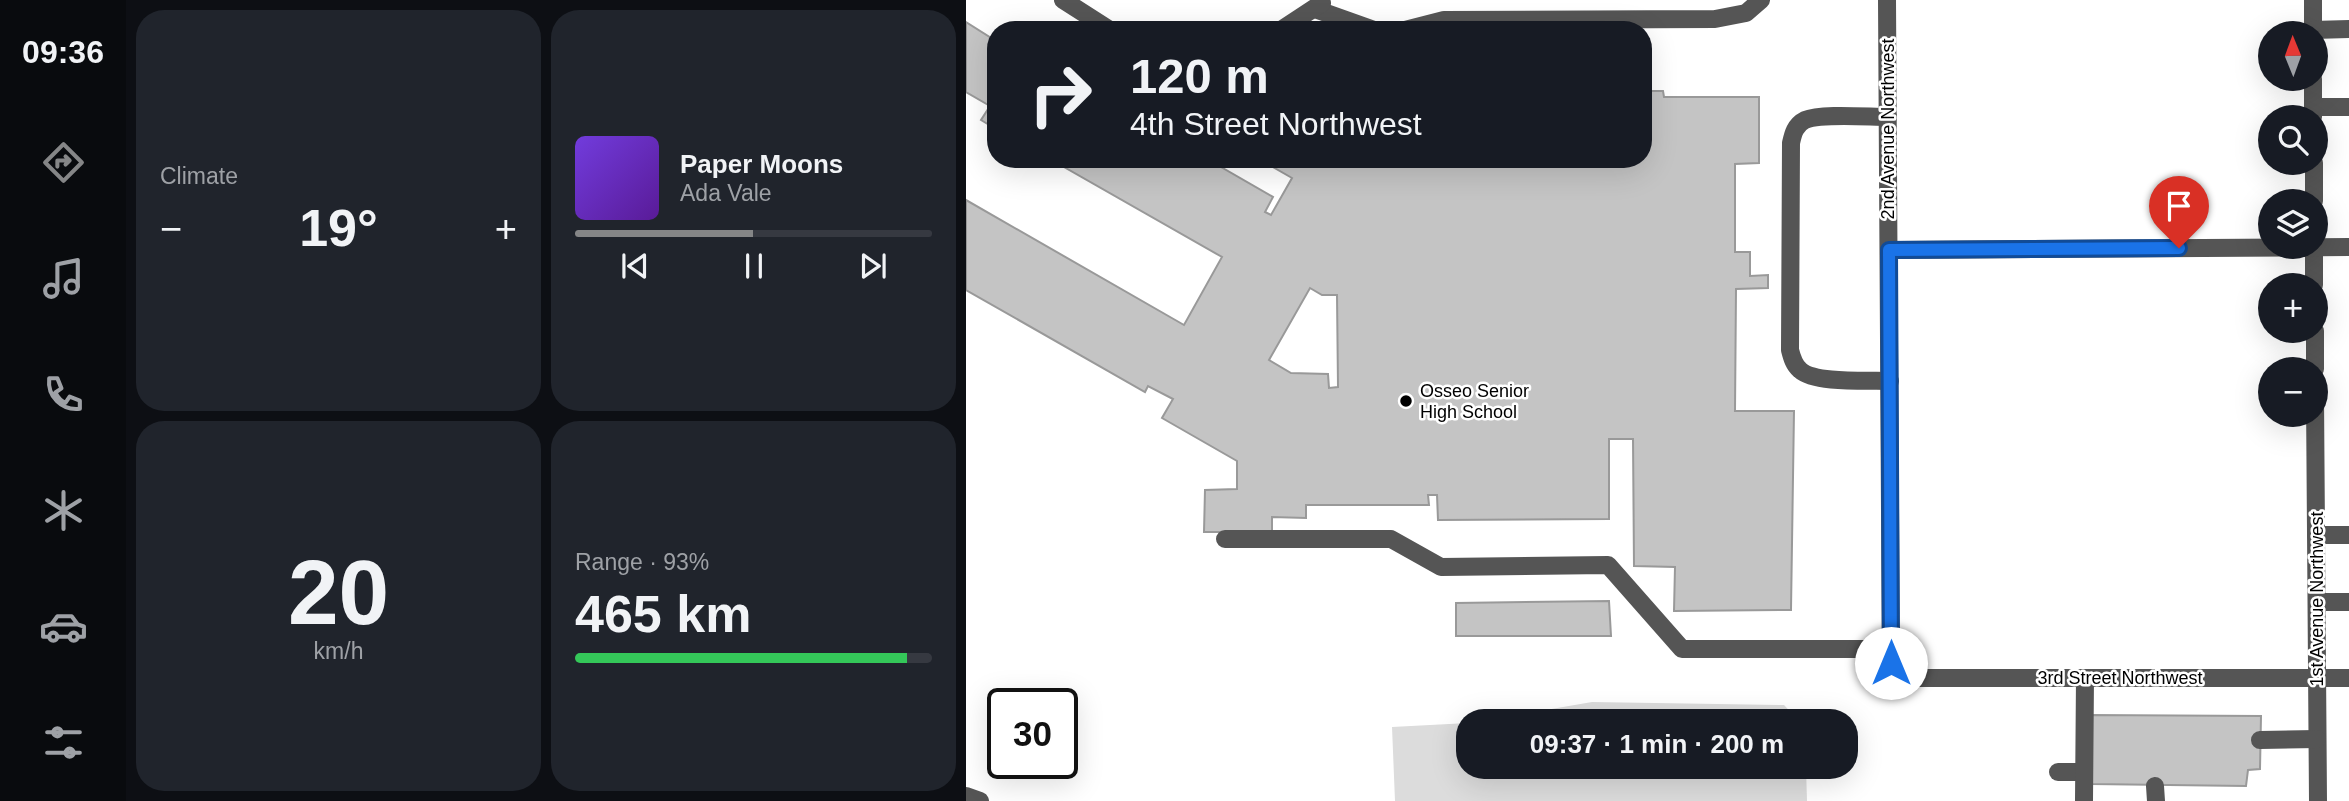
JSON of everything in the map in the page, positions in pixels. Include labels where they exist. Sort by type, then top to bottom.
[{"type":"street","points":[[1063,0],[1096,21]]},
{"type":"street","points":[[1440,21],[1715,19],[1746,13],[1761,0]]},
{"type":"street","name":"2nd Avenue Northwest","points":[[1887,0],[1891,678]]},
{"type":"street","points":[[2313,0],[2313,21]]},
{"type":"street","points":[[1294,21],[1320,4],[1355,21]]},
{"type":"street","points":[[2328,31],[2349,29]]},
{"type":"street","points":[[2328,110],[2349,107]]},
{"type":"street","points":[[1888,117],[1815,117],[1798,125],[1793,133],[1790,350],[1799,370],[1807,375],[1890,381]]},
{"type":"street","points":[[1889,250],[2258,247]]},
{"type":"street","points":[[2328,247],[2349,247]]},
{"type":"street","name":"1st Avenue Northwest","points":[[2315,427],[2318,801]]},
{"type":"street","points":[[2316,535],[2349,535]]},
{"type":"street","points":[[1225,539],[1391,540],[1441,567],[1608,565],[1682,649],[1891,649]]},
{"type":"street","points":[[2317,602],[2349,603]]},
{"type":"street","name":"3rd Street Northwest","points":[[1891,678],[2349,678]]},
{"type":"street","points":[[2084,801],[2085,678]]},
{"type":"street","points":[[2260,740],[2317,739]]},
{"type":"street","points":[[2059,772],[2084,772]]},
{"type":"street","points":[[966,796],[980,801]]},
{"type":"shaded area","points":[[1592,702],[1784,705],[1788,709],[1551,709]]},
{"type":"shaded area","points":[[1456,724],[1456,779],[1806,779],[1807,801],[1395,801],[1392,727]]},
{"type":"building","points":[[966,22],[987,35],[987,104],[966,92]]},
{"type":"building","name":"Osseo Senior High School","points":[[1652,91],[1663,91],[1664,97],[1759,97],[1759,163],[1735,164],[1735,252],[1750,252],[1750,276],[1768,275],[1768,288],[1736,289],[1735,411],[1794,411],[1791,610],[1674,611],[1675,567],[1634,566],[1633,439],[1609,439],[1609,519],[1438,520],[1437,495],[1428,495],[1429,505],[1306,505],[1306,518],[1272,517],[1272,532],[1204,532],[1205,490],[1237,489],[1237,461],[1162,418],[1173,399],[1148,386],[1145,392],[966,290],[966,200],[1184,325],[1222,257],[1066,168],[1223,168],[1273,197],[1265,212],[1271,215],[1292,178],[1275,168],[1652,168]],"holes":[[[1310,288],[1322,295],[1337,295],[1338,387],[1329,388],[1328,374],[1291,373],[1269,360]]]},
{"type":"building","points":[[987,111],[987,124],[981,120]]},
{"type":"building","points":[[1609,601],[1611,636],[1456,636],[1456,603]]},
{"type":"building","points":[[2089,715],[2261,716],[2260,769],[2248,770],[2246,786],[2091,784]]},
{"type":"place","name":"Osseo Senior High School","points":[[1406,401]]},
{"type":"route","points":[[1891,663],[1889,250],[2179,248]]}]
